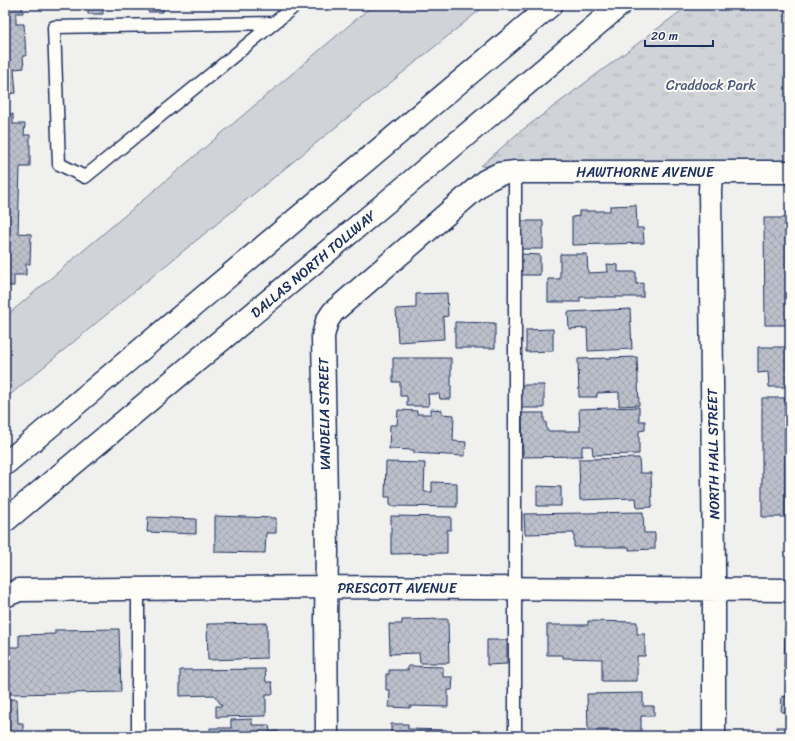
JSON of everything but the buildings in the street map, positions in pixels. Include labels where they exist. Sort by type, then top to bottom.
[{"type":"main road","points":[[519,31],[539,5]]},
{"type":"main road","points":[[5,464],[551,5]]},
{"type":"main road","name":"DALLAS NORTH TOLLWAY","points":[[5,521],[620,5]]},
{"type":"main road","name":"NORTH HALL STREET","points":[[711,172],[714,736]]},
{"type":"main road","name":"HAWTHORNE AVENUE","points":[[507,173],[790,172]]},
{"type":"main road","name":"VANDELIA STREET","points":[[327,736],[327,535],[323,336],[327,321],[344,300],[485,181],[507,173]]},
{"type":"main road","name":"PRESCOTT AVENUE","points":[[5,596],[19,590],[326,587],[790,590]]},
{"type":"lane","points":[[274,23],[54,27],[59,164],[85,177],[274,23],[296,5]]},
{"type":"lane","points":[[507,173],[515,588],[516,736]]},
{"type":"lane","points":[[138,590],[138,736]]},
{"type":"green space","points":[[373,5],[486,5],[160,270],[5,399],[5,317]]},
{"type":"green space","name":"Craddock Park","points":[[689,5],[790,5],[790,162],[625,163],[519,161],[486,167],[481,166],[517,134]]}]
